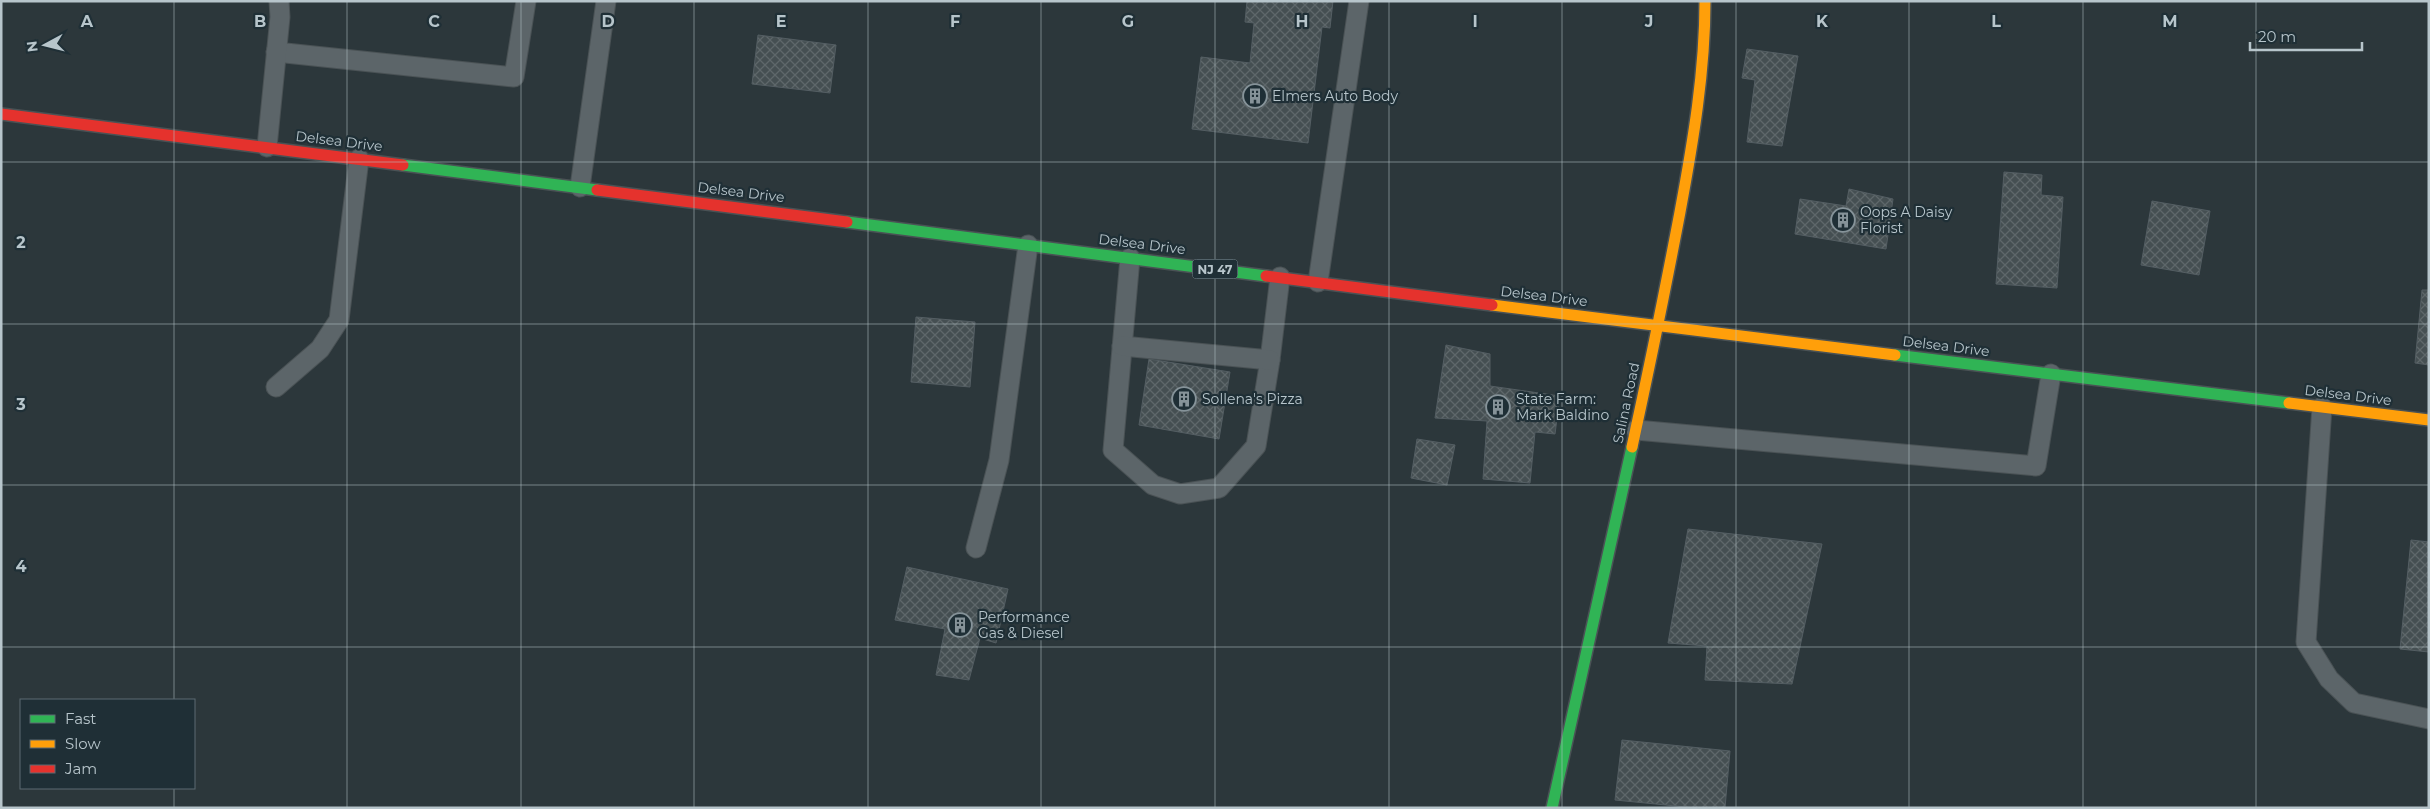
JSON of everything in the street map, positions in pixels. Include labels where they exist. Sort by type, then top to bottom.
[{"type":"main road","name":"Salina Road","points":[[1552,808],[1659,326],[1694,135],[1706,1]]},
{"type":"main road","name":"Delsea Drive","points":[[1,114],[1659,326],[2429,420]]},
{"type":"lane","points":[[267,147],[280,17],[279,1]]},
{"type":"lane","points":[[276,52],[514,77],[526,1]]},
{"type":"lane","points":[[580,187],[606,1]]},
{"type":"lane","points":[[1318,282],[1360,1]]},
{"type":"lane","points":[[276,387],[320,348],[340,320],[359,159]]},
{"type":"lane","points":[[976,548],[1000,460],[1028,245]]},
{"type":"lane","points":[[1130,258],[1113,450],[1153,485],[1180,494],[1219,488],[1256,446],[1270,360],[1280,277]]},
{"type":"lane","points":[[1122,346],[1270,360]]},
{"type":"lane","points":[[1636,430],[2036,466],[2051,374]]},
{"type":"lane","points":[[2322,407],[2306,642],[2329,679],[2354,703],[2429,719]]},
{"type":"building","name":"Elmers Auto Body","points":[[1247,1],[1333,1],[1330,28],[1322,27],[1308,143],[1192,129],[1201,57],[1250,63],[1254,23],[1245,22]]},
{"type":"building","points":[[758,35],[836,45],[830,93],[752,84]]},
{"type":"building","points":[[1747,49],[1798,56],[1782,146],[1747,142],[1755,80],[1742,78]]},
{"type":"building","points":[[2004,172],[2042,175],[2041,195],[2063,197],[2057,288],[1996,284]]},
{"type":"building","name":"Oops A Daisy Florist","points":[[1849,189],[1893,199],[1886,249],[1795,234],[1800,199],[1846,206]]},
{"type":"building","points":[[2152,201],[2210,211],[2199,275],[2141,265]]},
{"type":"building","points":[[2422,290],[2429,290],[2429,365],[2415,363]]},
{"type":"building","points":[[916,317],[975,322],[970,387],[911,382]]},
{"type":"building","name":"State Farm: Mark Baldino","points":[[1446,345],[1490,354],[1490,386],[1560,396],[1555,434],[1535,432],[1530,483],[1483,479],[1487,421],[1435,418]]},
{"type":"building","name":"Sollena's Pizza","points":[[1149,359],[1230,372],[1219,439],[1139,425]]},
{"type":"building","points":[[1417,439],[1455,445],[1447,485],[1411,478]]},
{"type":"building","points":[[1688,529],[1822,544],[1792,684],[1705,680],[1707,646],[1668,643]]},
{"type":"building","points":[[2411,540],[2429,542],[2429,652],[2400,649]]},
{"type":"building","name":"Performance Gas & Diesel","points":[[907,567],[1008,589],[996,643],[980,638],[969,680],[936,675],[945,629],[895,620]]},
{"type":"building","points":[[1622,740],[1730,751],[1725,808],[1696,808],[1615,800]]},
{"type":"traffic: fast","points":[[403,165],[597,190]]},
{"type":"traffic: fast","points":[[847,222],[1266,276]]},
{"type":"traffic: fast","points":[[1895,355],[2289,403]]},
{"type":"traffic: fast","points":[[1552,808],[1632,447]]},
{"type":"traffic: slow","points":[[1632,447],[1663,301],[1689,159],[1701,81],[1705,1]]},
{"type":"traffic: slow","points":[[1492,305],[1895,355]]},
{"type":"traffic: slow","points":[[2289,403],[2429,420]]},
{"type":"traffic: jam","points":[[1,114],[403,165]]},
{"type":"traffic: jam","points":[[597,190],[847,222]]},
{"type":"traffic: jam","points":[[1266,276],[1492,305]]},
{"type":"place","name":"Elmers Auto Body","points":[[1255,96]]},
{"type":"place","name":"Oops A Daisy Florist","points":[[1843,220]]},
{"type":"place","name":"Sollena's Pizza","points":[[1184,399]]},
{"type":"place","name":"State Farm: Mark Baldino","points":[[1498,407]]},
{"type":"place","name":"Performance Gas & Diesel","points":[[960,625]]}]
